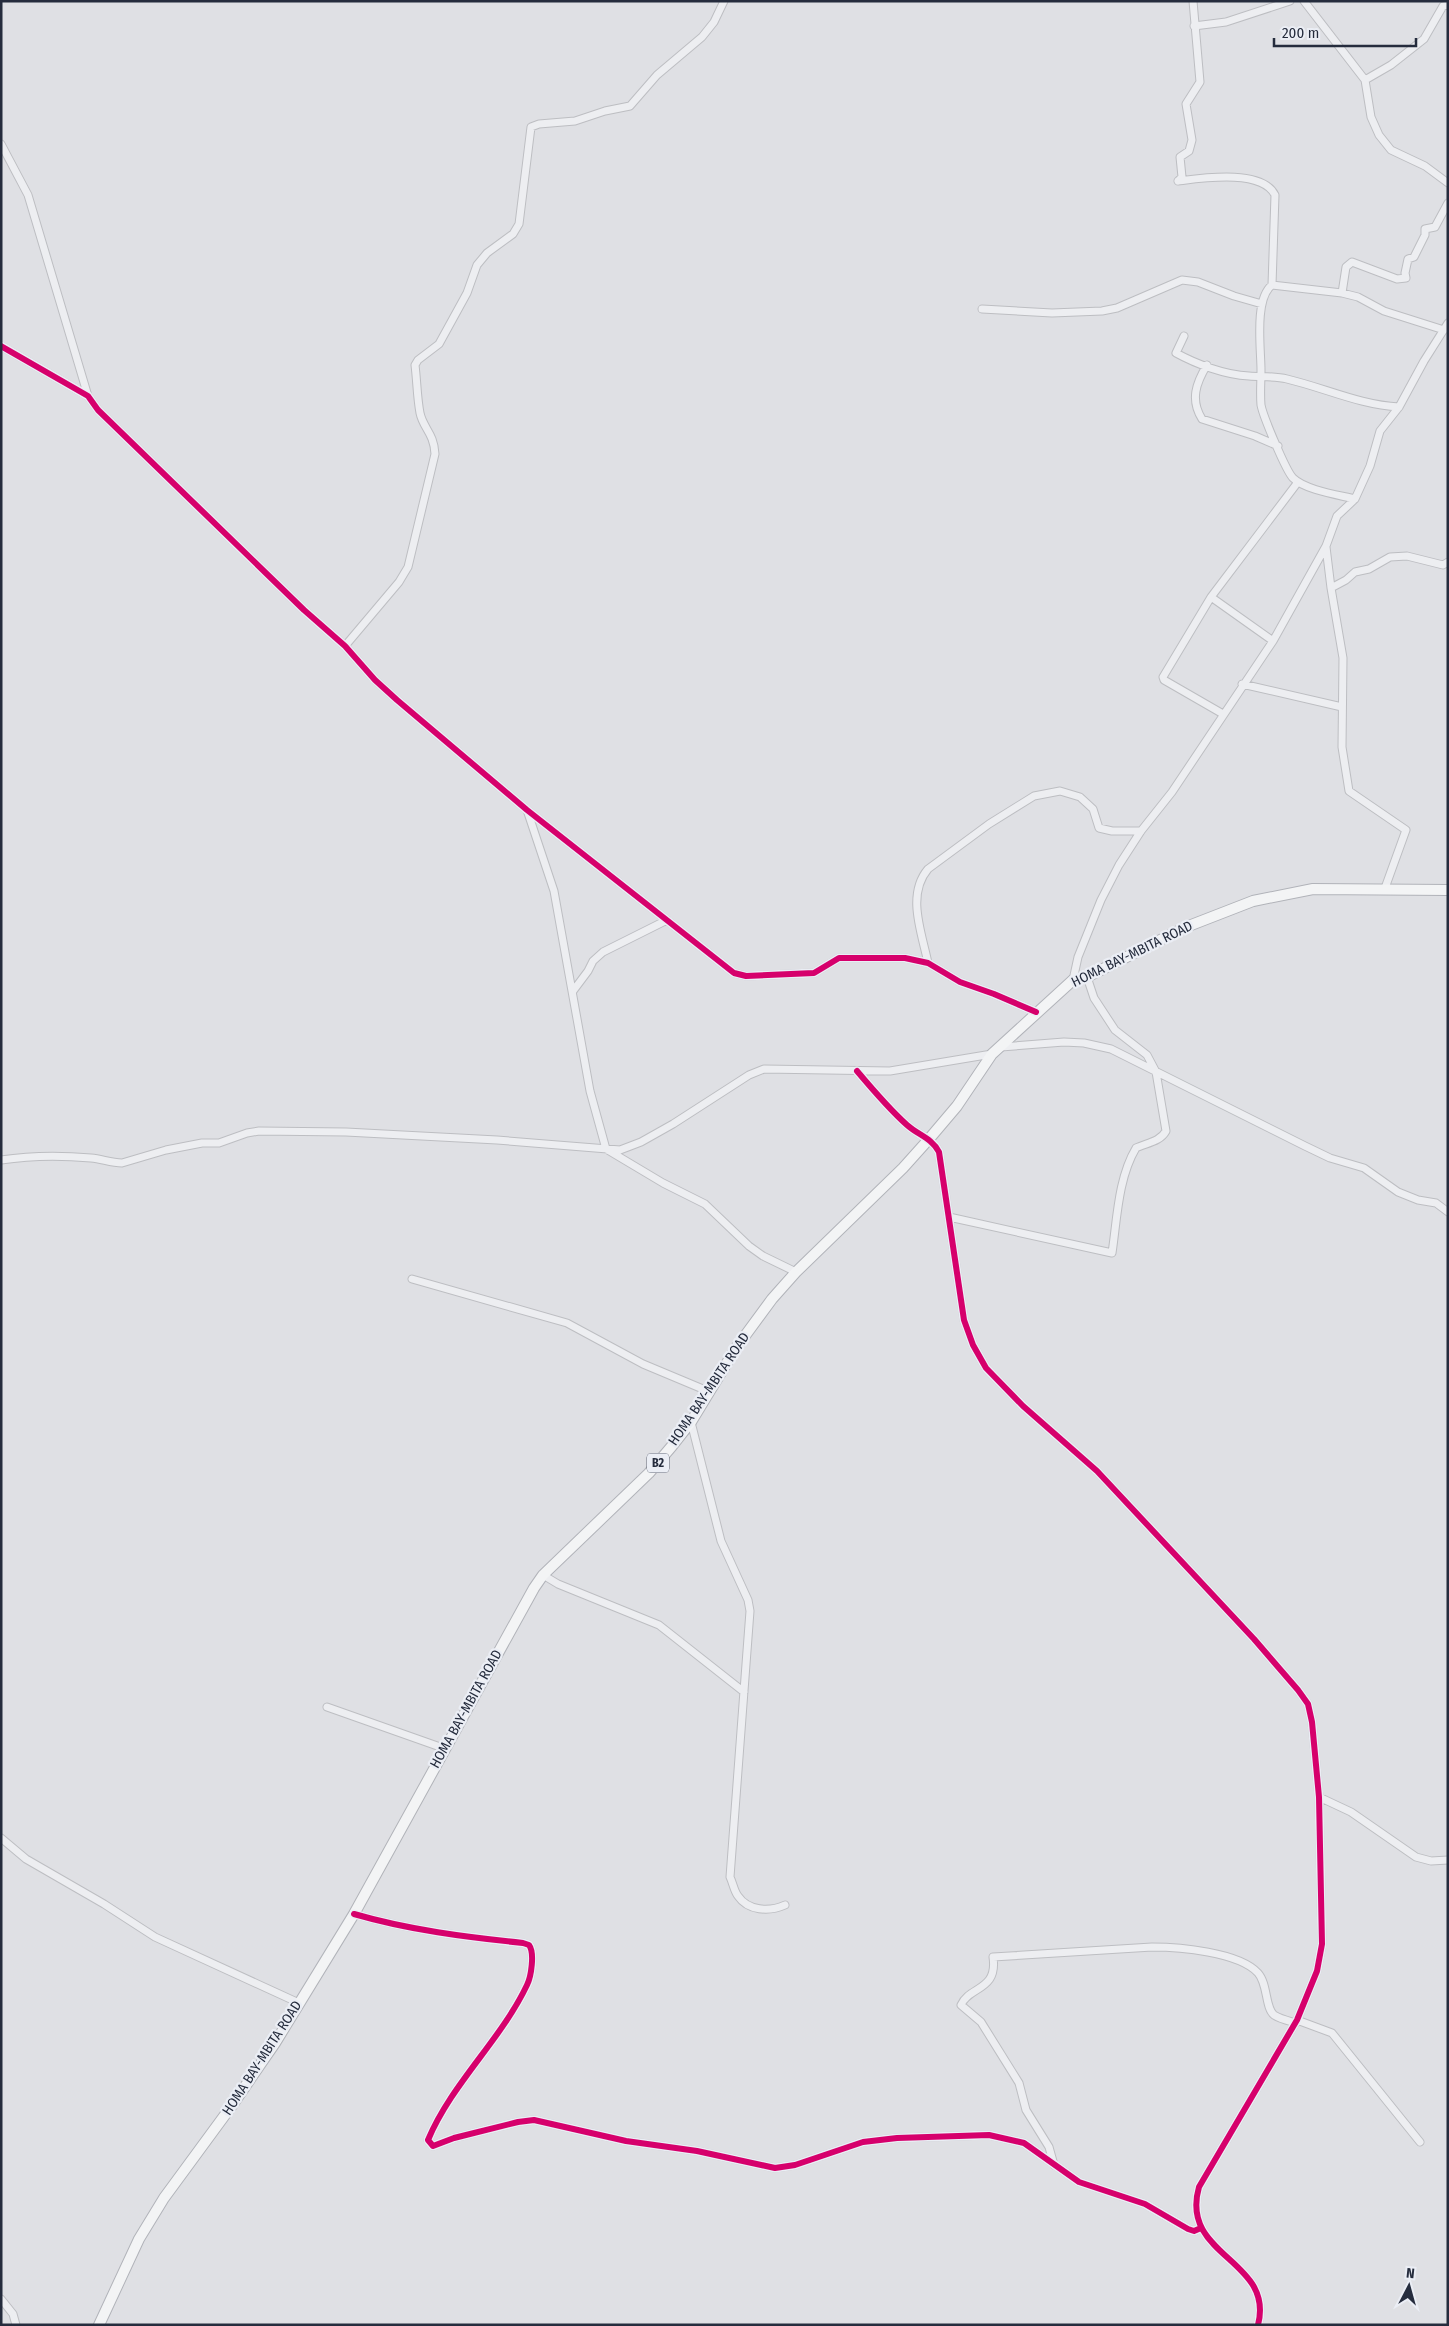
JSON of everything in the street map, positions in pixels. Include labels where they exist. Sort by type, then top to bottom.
[{"type":"highway","name":"HOMA BAY-MBITA ROAD","points":[[99,2325],[139,2240],[164,2198],[275,2043],[354,1914],[509,1631],[543,1575],[649,1473],[691,1422],[736,1348],[772,1299],[796,1272],[903,1168],[957,1106],[992,1054],[1073,980],[1087,977],[1186,927],[1253,901],[1313,889],[1385,888],[1448,890]]},
{"type":"street","points":[[345,646],[399,582],[408,566],[435,454],[432,437],[420,416],[415,365],[418,360],[439,344],[467,293],[477,265],[487,253],[513,234],[519,224],[531,127],[539,124],[575,121],[630,106],[657,76],[702,37],[714,22],[724,1]]},
{"type":"street","points":[[1193,1],[1200,82],[1186,104],[1192,140],[1189,151],[1180,157],[1182,177],[1178,181],[1228,178],[1260,181],[1268,185],[1275,196],[1272,285],[1266,292],[1262,304],[1261,405],[1290,474],[1298,482],[1355,498]]},
{"type":"street","points":[[1194,26],[1226,22],[1290,1]]},
{"type":"street","points":[[1304,1],[1366,80],[1372,117],[1380,134],[1391,150],[1425,166],[1448,183]]},
{"type":"street","points":[[1366,80],[1391,65],[1424,39],[1446,4]]},
{"type":"street","points":[[1,144],[28,195],[88,396],[98,410],[304,610],[345,646],[375,680],[527,810],[702,946],[727,968],[740,975],[814,973],[834,960],[845,957],[905,958],[928,963],[960,982],[1036,1012]]},
{"type":"street","points":[[1342,292],[1346,267],[1352,262],[1397,279],[1406,278],[1404,273],[1408,260],[1414,257],[1426,235],[1425,229],[1435,227],[1448,202]]},
{"type":"street","points":[[982,309],[1052,313],[1102,312],[1182,280],[1198,282],[1262,304]]},
{"type":"street","points":[[1272,285],[1342,292],[1358,297],[1384,312],[1444,330]]},
{"type":"street","points":[[1073,980],[1078,957],[1101,900],[1119,865],[1141,831],[1172,792],[1242,684],[1273,641],[1326,546],[1337,516],[1355,498],[1370,466],[1380,431],[1399,407],[1424,361],[1448,323]]},
{"type":"street","points":[[1184,336],[1176,353],[1207,366],[1234,374],[1280,378],[1308,384],[1377,406],[1399,407]]},
{"type":"street","points":[[1,346],[88,396]]},
{"type":"street","points":[[1207,366],[1197,382],[1194,399],[1202,419],[1255,436],[1278,446]]},
{"type":"street","points":[[1223,714],[1164,680],[1163,676],[1211,597],[1298,482]]},
{"type":"street","points":[[1326,546],[1343,658],[1342,746],[1349,791],[1406,830],[1401,839],[1385,888]]},
{"type":"street","points":[[1331,588],[1346,580],[1355,572],[1369,569],[1390,557],[1406,556],[1443,565],[1448,562]]},
{"type":"street","points":[[1211,597],[1273,641]]},
{"type":"street","points":[[1242,684],[1342,707]]},
{"type":"street","points":[[928,963],[917,914],[917,888],[921,877],[928,869],[989,824],[1034,796],[1060,791],[1080,797],[1093,809],[1099,828],[1112,832],[1141,831]]},
{"type":"street","points":[[527,810],[554,891],[590,1091],[606,1149],[663,1183],[705,1204],[749,1246],[763,1256],[796,1272]]},
{"type":"street","points":[[573,991],[593,961],[603,952],[667,920]]},
{"type":"street","points":[[949,1217],[1112,1254],[1125,1176],[1130,1158],[1136,1148],[1155,1141],[1163,1136],[1166,1131],[1156,1072],[1147,1055],[1115,1030],[1102,1012],[1087,977]]},
{"type":"street","points":[[1001,1047],[1064,1042],[1084,1043],[1111,1049],[1330,1158],[1364,1168],[1398,1192],[1418,1200],[1436,1204],[1448,1212]]},
{"type":"street","points":[[1,1160],[40,1155],[92,1158],[122,1163],[186,1146],[220,1143],[247,1133],[272,1131],[346,1132],[497,1140],[620,1150],[641,1142],[673,1124],[749,1075],[764,1068],[890,1071],[946,1060],[992,1054]]},
{"type":"street","points":[[857,1071],[878,1096],[908,1126],[929,1139],[939,1152],[964,1320],[973,1345],[986,1368],[1023,1406],[1097,1471],[1254,1639],[1298,1690],[1310,1712],[1319,1797],[1322,1944],[1317,1971],[1297,2021],[1199,2188],[1195,2209],[1201,2228],[1252,2282],[1260,2302],[1258,2325]]},
{"type":"street","points":[[412,1279],[567,1322],[643,1364],[710,1392]]},
{"type":"street","points":[[691,1422],[721,1541],[748,1600],[750,1620],[730,1877],[737,1895],[749,1907],[774,1910],[785,1905]]},
{"type":"street","points":[[543,1575],[589,1597],[659,1625],[744,1692]]},
{"type":"street","points":[[327,1707],[444,1748]]},
{"type":"street","points":[[1319,1797],[1351,1812],[1416,1857],[1431,1861],[1448,1860]]},
{"type":"street","points":[[1,1838],[26,1860],[104,1904],[155,1937],[299,2003]]},
{"type":"street","points":[[354,1914],[379,1921],[468,1938],[524,1943],[529,1945],[532,1950],[529,1983],[516,2006],[459,2087],[438,2122],[428,2140],[433,2146],[454,2138],[518,2122],[534,2120],[626,2141],[698,2151],[776,2168],[795,2165],[864,2142],[988,2136],[1024,2143],[1086,2185],[1122,2195],[1145,2204],[1188,2229],[1194,2231],[1201,2228]]},
{"type":"street","points":[[1054,2165],[1049,2147],[1026,2110],[1019,2084],[981,2022],[961,2005],[964,1999],[983,1986],[992,1976],[993,1957],[1176,1947],[1202,1951],[1239,1961],[1257,1971],[1263,1981],[1270,2011],[1276,2017],[1297,2021],[1332,2032],[1420,2142]]},
{"type":"street","points":[[1,2299],[13,2314],[16,2325]]},
{"type":"cycle path","points":[[1,346],[88,396],[98,410],[304,610],[345,646],[375,680],[397,700],[527,810],[734,973],[746,976],[814,973],[839,958],[905,958],[928,963],[960,982],[1036,1012]]},
{"type":"cycle path","points":[[857,1071],[894,1112],[911,1128],[933,1143],[939,1152],[964,1320],[973,1345],[986,1368],[1023,1406],[1097,1471],[1254,1639],[1308,1704],[1312,1722],[1319,1797],[1322,1944],[1317,1971],[1297,2020],[1199,2187],[1196,2210],[1202,2229],[1213,2244],[1242,2271],[1253,2285],[1260,2303],[1258,2325]]},
{"type":"cycle path","points":[[354,1914],[417,1929],[523,1943],[529,1945],[531,1949],[532,1965],[527,1985],[504,2024],[463,2080],[438,2119],[428,2140],[433,2146],[454,2138],[518,2122],[534,2120],[626,2141],[697,2151],[775,2168],[795,2165],[863,2142],[897,2138],[989,2135],[1024,2143],[1079,2182],[1145,2204],[1188,2229],[1194,2231],[1201,2228]]}]
